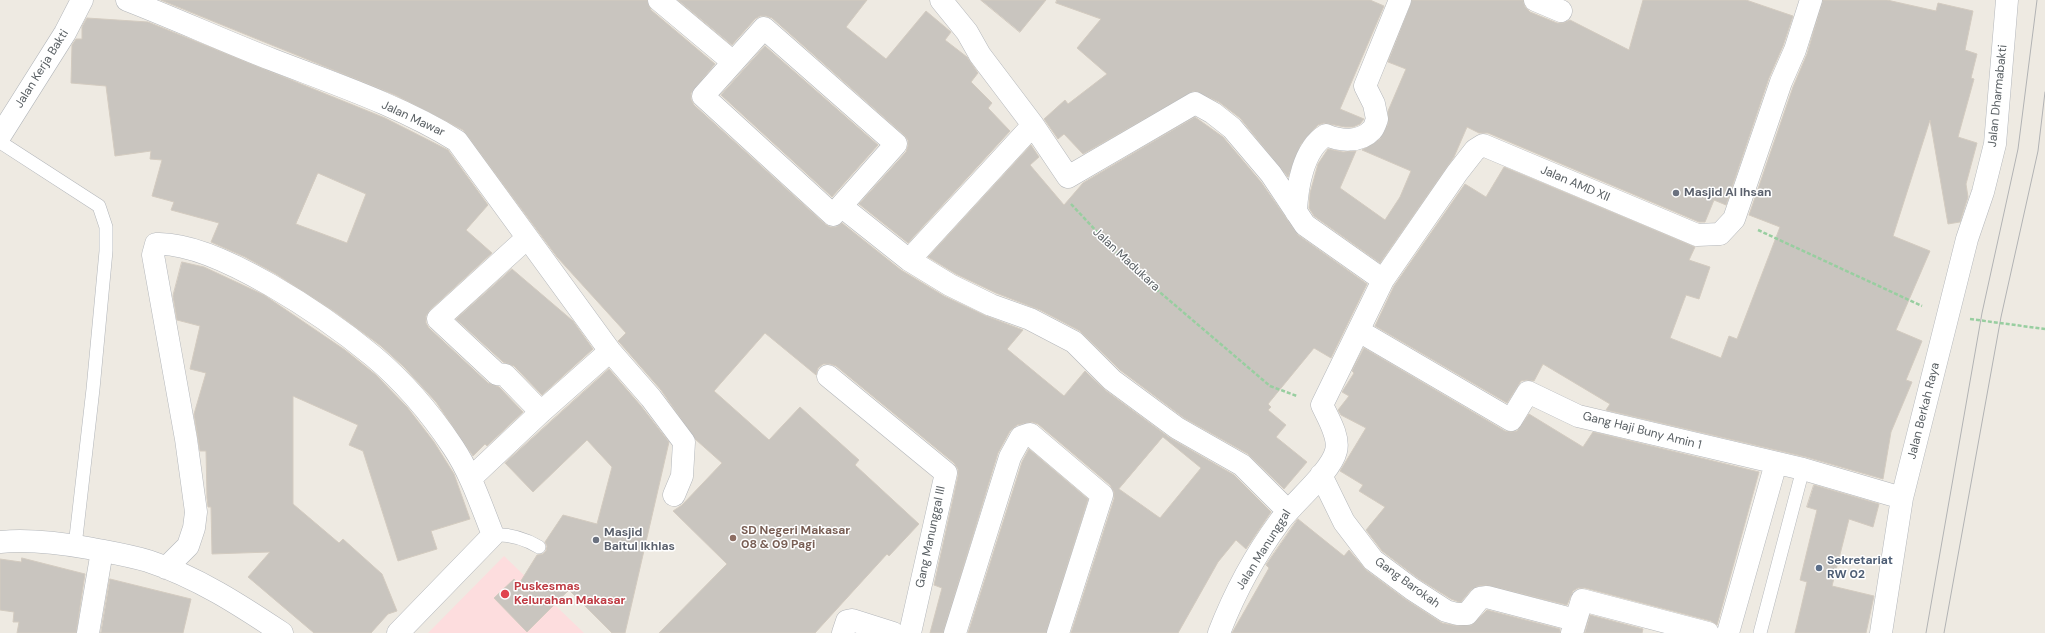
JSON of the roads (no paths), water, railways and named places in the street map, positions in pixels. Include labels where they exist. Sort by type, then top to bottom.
[{"type":"street","name":"Jalan Kerja Bakti","points":[[0,136],[65,33],[82,0]]},
{"type":"street","name":"Jalan Mawar","points":[[127,0],[252,52],[364,96],[439,130],[457,141],[610,351],[651,398],[684,442],[682,476],[674,495]]},
{"type":"street","points":[[658,0],[734,62]]},
{"type":"street","points":[[941,0],[967,32],[980,55],[1033,125],[1068,177],[1196,103],[1213,113],[1232,128],[1271,174],[1304,225],[1383,280]]},
{"type":"street","points":[[1296,212],[1296,193],[1311,152],[1317,141],[1326,135],[1339,140],[1356,140],[1371,131],[1377,119],[1374,104],[1365,86],[1400,0]]},
{"type":"street","points":[[1535,0],[1561,11]]},
{"type":"street","name":"Jalan AMD XII","points":[[1321,475],[1336,451],[1337,440],[1322,405],[1383,280],[1457,173],[1475,150],[1483,145],[1697,235],[1720,234],[1734,219],[1781,82],[1795,50],[1811,0]]},
{"type":"street","name":"Jalan Dharmabakti","points":[[1983,192],[1995,144],[2008,0]]},
{"type":"street","points":[[764,28],[896,144],[841,206],[833,215],[703,96],[764,28]]},
{"type":"street","points":[[909,260],[1033,125]]},
{"type":"street","name":"Jalan Berkah Raya","points":[[1881,633],[1902,498],[1967,239],[1983,192]]},
{"type":"street","points":[[841,206],[909,260],[950,284],[991,305],[1030,319],[1074,342],[1112,380],[1177,428],[1242,465],[1288,511]]},
{"type":"street","points":[[527,238],[438,319],[497,374],[504,375],[541,412]]},
{"type":"street","points":[[166,568],[188,546],[194,528],[196,512],[186,439],[153,255],[156,244],[173,244],[189,248],[224,261],[305,307],[374,357],[425,409],[453,447],[471,478],[493,535],[398,633]]},
{"type":"street","name":"Gang Haji Buny Amin 1","points":[[1359,331],[1511,420],[1528,392],[1578,416],[1776,463]]},
{"type":"street","points":[[471,478],[541,412],[610,351]]},
{"type":"street","name":"Gang Manunggal III","points":[[828,376],[946,473],[910,633]]},
{"type":"street","points":[[955,633],[1010,456],[1021,437],[1030,434],[1102,495],[1058,633]]},
{"type":"street","points":[[1728,633],[1776,463],[1803,469],[1902,498]]},
{"type":"street","name":"Jalan Manunggal","points":[[1219,633],[1230,606],[1252,566],[1288,511],[1321,475]]},
{"type":"street","name":"Gang Barokah","points":[[1321,475],[1344,522],[1373,560],[1412,589],[1446,611],[1457,614],[1468,614],[1480,598],[1487,597],[1574,627]]},
{"type":"street","points":[[0,542],[20,541],[75,546],[135,558],[166,568],[198,582],[282,633]]},
{"type":"street","points":[[88,633],[102,551]]},
{"type":"street","points":[[1574,627],[1582,600],[1708,633]]},
{"type":"street","points":[[843,633],[847,621],[852,620],[893,633]]},
{"type":"lane","points":[[0,142],[99,206],[106,227],[106,251],[93,389],[75,546]]},
{"type":"lane","points":[[1760,633],[1803,469]]},
{"type":"lane","points":[[493,535],[508,535],[523,539],[539,547]]},
{"type":"tram line","points":[[1926,633],[1982,313],[2018,149],[2037,0]]},
{"type":"tram line","points":[[1944,633],[2001,317],[2038,151],[2045,92]]},
{"type":"place","name":"Masjid Al Ihsan","points":[[1676,193]]},
{"type":"place","name":"SD Negeri Makasar 08 & 09 Pagi","points":[[733,538]]},
{"type":"place","name":"Masjid Baitul Ikhlas","points":[[596,540]]},
{"type":"place","name":"Sekretariat RW 02","points":[[1819,568]]},
{"type":"place","name":"Puskesmas Kelurahan Makasar","points":[[505,594]]}]
